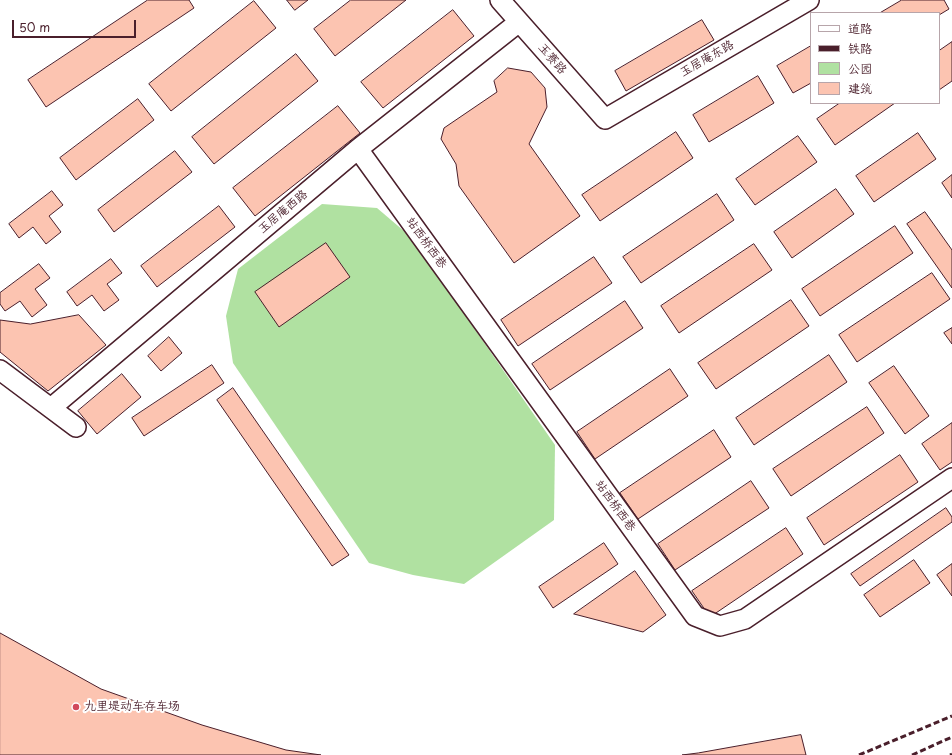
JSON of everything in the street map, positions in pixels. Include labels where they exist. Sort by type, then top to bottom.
[{"type":"street","name":"玉赛路","points":[[500,0],[605,119]]},
{"type":"street","name":"玉居庵东路","points":[[605,119],[810,0]]},
{"type":"street","name":"玉居庵西路","points":[[51,408],[358,149],[519,22]]},
{"type":"street","name":"站西桥西巷","points":[[358,149],[695,616],[720,626],[745,619],[952,478]]},
{"type":"street","points":[[0,370],[76,427]]},
{"type":"green space","points":[[322,204],[377,208],[411,237],[555,445],[554,520],[464,584],[413,575],[369,563],[233,363],[226,316],[238,269]]},
{"type":"building","points":[[148,0],[189,0],[194,8],[46,107],[28,80]]},
{"type":"building","points":[[287,0],[308,0],[295,10]]},
{"type":"building","points":[[351,0],[406,0],[335,56],[314,29]]},
{"type":"building","points":[[902,0],[944,0],[949,9],[940,14],[940,12],[882,12]]},
{"type":"building","points":[[254,1],[276,28],[171,111],[149,84]]},
{"type":"building","points":[[453,10],[474,36],[383,108],[361,82]]},
{"type":"building","points":[[702,20],[714,40],[626,91],[615,71]]},
{"type":"building","points":[[952,42],[952,81],[940,89],[940,50]]},
{"type":"building","points":[[810,47],[810,84],[793,93],[777,66]]},
{"type":"building","points":[[296,54],[318,81],[214,164],[192,137]]},
{"type":"building","points":[[508,68],[531,72],[545,88],[547,107],[529,144],[580,216],[514,263],[459,186],[456,164],[441,139],[444,128],[497,92],[494,81]]},
{"type":"building","points":[[758,76],[774,103],[709,142],[693,115]]},
{"type":"building","points":[[138,99],[154,120],[76,180],[60,158]]},
{"type":"building","points":[[839,104],[894,104],[835,145],[817,119]]},
{"type":"building","points":[[338,106],[360,133],[255,216],[233,188]]},
{"type":"building","points":[[676,132],[693,158],[600,221],[582,195]]},
{"type":"building","points":[[918,133],[936,159],[874,202],[856,176]]},
{"type":"building","points":[[798,136],[817,162],[755,205],[736,179]]},
{"type":"building","points":[[175,151],[192,172],[114,232],[98,210]]},
{"type":"building","points":[[952,175],[952,198],[942,183]]},
{"type":"building","points":[[836,189],[854,214],[792,258],[774,232]]},
{"type":"building","points":[[52,191],[63,205],[49,216],[61,232],[46,244],[33,227],[19,238],[9,224]]},
{"type":"building","points":[[717,194],[734,220],[641,283],[623,257]]},
{"type":"building","points":[[219,206],[235,227],[157,287],[141,266]]},
{"type":"building","points":[[925,212],[952,250],[952,288],[907,224]]},
{"type":"building","points":[[895,226],[913,253],[820,316],[802,289]]},
{"type":"building","points":[[326,243],[350,277],[279,327],[255,292]]},
{"type":"building","points":[[754,244],[772,270],[679,333],[661,306]]},
{"type":"building","points":[[594,257],[612,283],[518,346],[501,320]]},
{"type":"building","points":[[111,259],[122,273],[107,284],[119,300],[104,311],[92,295],[77,306],[67,292]]},
{"type":"building","points":[[39,264],[50,278],[35,289],[47,305],[32,317],[20,301],[5,311],[0,304],[0,293]]},
{"type":"building","points":[[932,273],[950,299],[857,362],[839,335]]},
{"type":"building","points":[[791,300],[809,326],[716,389],[698,363]]},
{"type":"building","points":[[625,301],[643,328],[550,390],[532,364]]},
{"type":"building","points":[[79,315],[106,345],[48,391],[0,352],[0,320],[30,324]]},
{"type":"building","points":[[952,328],[952,344],[944,333]]},
{"type":"building","points":[[169,337],[182,353],[161,371],[148,356]]},
{"type":"building","points":[[829,355],[847,382],[754,445],[736,418]]},
{"type":"building","points":[[212,365],[224,383],[144,436],[132,418]]},
{"type":"building","points":[[894,366],[929,416],[905,434],[869,383]]},
{"type":"building","points":[[670,369],[688,396],[595,459],[577,432]]},
{"type":"building","points":[[122,374],[141,397],[97,434],[78,411]]},
{"type":"building","points":[[233,388],[349,555],[332,566],[217,400]]},
{"type":"building","points":[[867,407],[884,433],[791,496],[773,469]]},
{"type":"building","points":[[952,423],[952,462],[940,470],[922,444]]},
{"type":"building","points":[[714,430],[731,457],[638,519],[620,493]]},
{"type":"building","points":[[900,455],[918,482],[824,545],[807,518]]},
{"type":"building","points":[[751,481],[769,508],[675,570],[658,544]]},
{"type":"building","points":[[946,508],[952,517],[952,522],[860,586],[851,574]]},
{"type":"building","points":[[786,528],[803,554],[710,617],[692,591]]},
{"type":"building","points":[[604,543],[618,564],[553,608],[539,587]]},
{"type":"building","points":[[914,560],[930,583],[880,617],[864,595]]},
{"type":"building","points":[[952,564],[952,596],[937,575]]},
{"type":"building","points":[[635,571],[666,615],[643,632],[574,614]]},
{"type":"building","name":"九里堤动车存车场","points":[[0,633],[101,689],[202,725],[286,750],[321,755],[0,755]]},
{"type":"building","points":[[801,735],[806,755],[682,755],[698,753]]},
{"type":"railway","points":[[859,755],[952,716]]},
{"type":"railway","points":[[912,755],[952,737]]},
{"type":"place","name":"九里堤动车存车场","points":[[76,707]]}]
